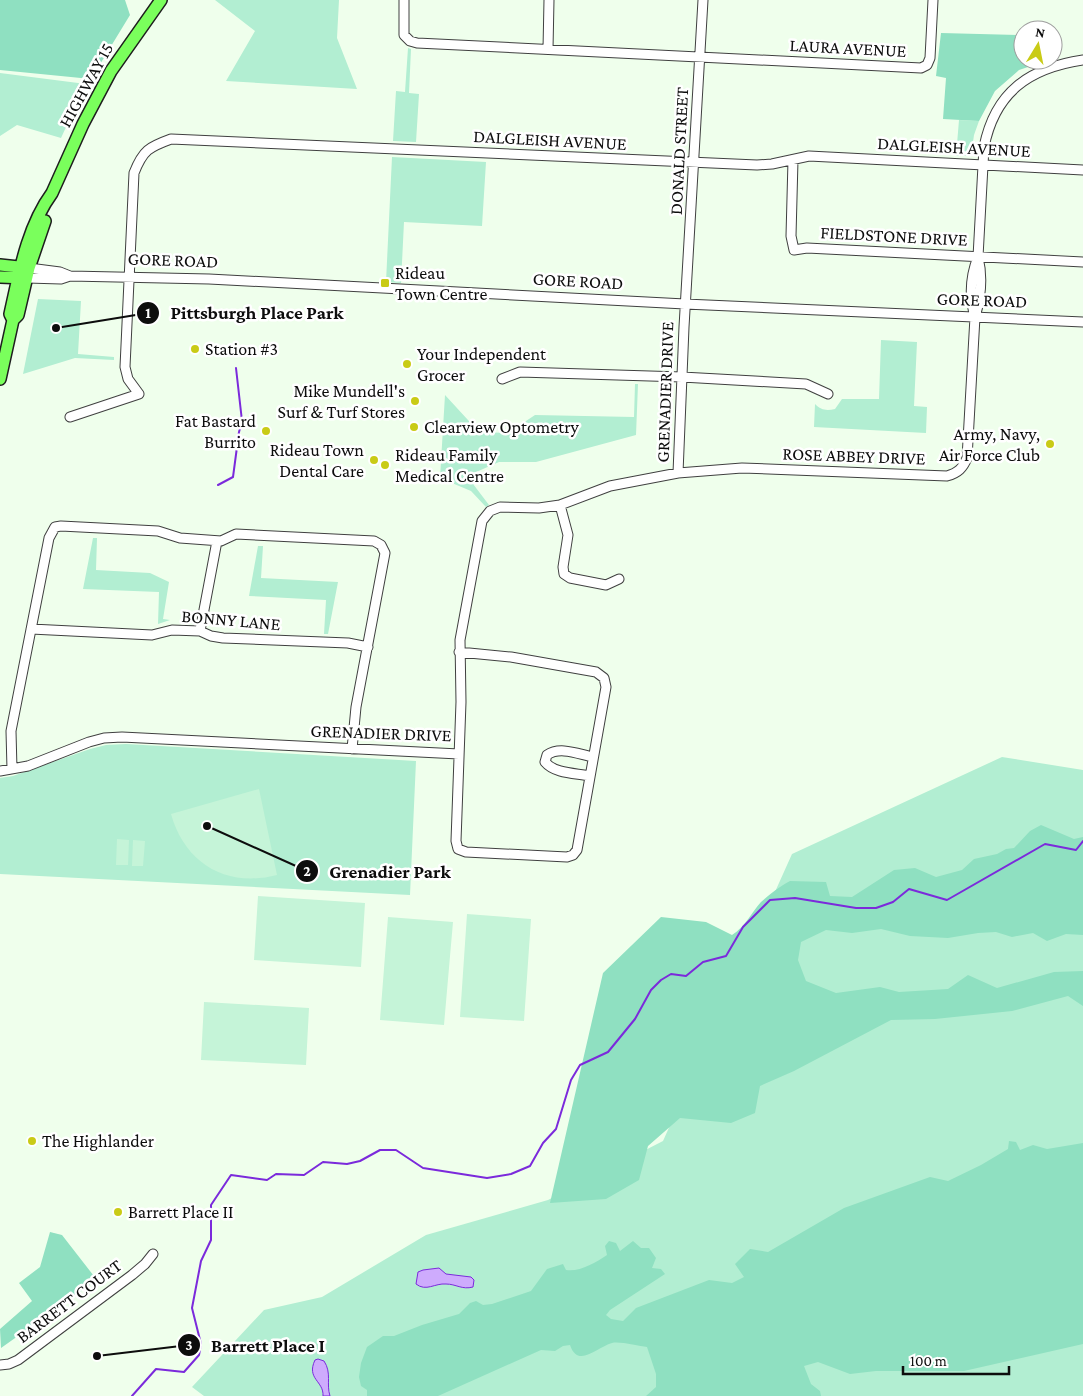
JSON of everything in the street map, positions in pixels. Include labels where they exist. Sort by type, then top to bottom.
[{"type":"main road","name":"HIGHWAY 15","points":[[0,380],[13,320],[18,316],[24,273],[51,205],[52,193],[110,71],[161,0]]},
{"type":"main road","name":"GORE ROAD","points":[[0,265],[24,273]]},
{"type":"main road","name":"GORE ROAD","points":[[0,277],[24,273]]},
{"type":"street","points":[[404,0],[402,27],[404,35],[417,43],[700,57]]},
{"type":"street","points":[[548,49],[549,0]]},
{"type":"street","name":"DONALD STREET","points":[[686,304],[703,0]]},
{"type":"street","name":"LAURA AVENUE","points":[[700,57],[921,68],[927,65],[930,58],[933,0]]},
{"type":"street","name":"ROSE ABBEY DRIVE","points":[[678,474],[742,468],[947,476],[956,474],[964,466],[967,458],[975,317],[971,301],[972,270],[978,256],[982,165],[984,147],[992,117],[1011,90],[1023,81],[1042,70],[1062,63],[1083,60]]},
{"type":"street","name":"DALGLEISH AVENUE","points":[[70,417],[139,394],[128,380],[125,367],[134,173],[140,158],[153,146],[171,139],[757,166],[809,156],[1083,170]]},
{"type":"street","name":"FIELDSTONE DRIVE","points":[[794,160],[791,236],[794,250],[807,248],[1083,262]]},
{"type":"street","name":"GORE ROAD","points":[[24,273],[60,279],[70,276],[129,276],[1083,322]]},
{"type":"street","name":"GRENADIER DRIVE","points":[[0,771],[28,766],[89,742],[104,738],[122,737],[459,754],[461,702],[460,640],[482,521],[485,515],[500,506],[539,508],[560,505],[610,486],[678,474],[686,304]]},
{"type":"street","points":[[502,379],[520,372],[682,377],[806,384],[828,394]]},
{"type":"street","points":[[560,505],[568,535],[563,567],[564,574],[570,578],[606,584],[619,579]]},
{"type":"street","points":[[12,769],[11,731],[49,538],[55,528],[61,526],[158,531],[180,538],[217,541],[225,540],[236,534],[374,541],[381,545],[385,553],[356,707],[352,749]]},
{"type":"street","points":[[200,631],[217,541]]},
{"type":"street","name":"BONNY LANE","points":[[31,629],[152,635],[172,630],[200,631],[211,636],[223,638],[348,644],[368,647]]},
{"type":"street","points":[[459,754],[456,841],[458,849],[466,852],[567,857],[573,855],[577,850],[606,687],[604,678],[596,672],[511,657],[460,652]]},
{"type":"street","points":[[590,776],[557,770],[546,762],[547,755],[553,751],[560,750],[593,757]]},
{"type":"street","name":"BARRETT COURT","points":[[0,1365],[18,1360],[145,1264],[153,1254]]},
{"type":"green space","points":[[0,0],[125,0],[130,15],[91,79],[0,70]]},
{"type":"green space","points":[[215,0],[339,0],[337,38],[357,89],[226,81],[255,31]]},
{"type":"green space","points":[[941,33],[1013,35],[1013,70],[1019,70],[995,91],[979,121],[943,119],[946,78],[936,76]]},
{"type":"green space","points":[[408,48],[411,49],[409,93],[419,94],[416,142],[393,141],[396,91],[405,92]]},
{"type":"green space","points":[[0,73],[86,84],[61,138],[17,125],[0,136]]},
{"type":"green space","points":[[959,120],[979,121],[974,135],[971,156],[956,156]]},
{"type":"green space","points":[[392,157],[486,162],[482,226],[404,222],[401,283],[386,282]]},
{"type":"green space","points":[[38,299],[81,301],[78,354],[114,357],[114,360],[75,358],[23,374]]},
{"type":"green space","points":[[881,340],[917,342],[914,406],[927,407],[926,433],[814,427],[815,404],[824,410],[829,410],[835,409],[842,399],[879,399]]},
{"type":"green space","points":[[635,384],[638,384],[636,435],[536,462],[499,462],[467,476],[489,505],[486,507],[471,491],[440,478],[445,395],[479,432],[508,433],[535,415],[634,417]]},
{"type":"green space","points":[[93,538],[97,538],[96,570],[150,573],[169,582],[163,619],[170,620],[158,624],[159,592],[83,589]]},
{"type":"green space","points":[[258,546],[263,546],[261,578],[338,582],[328,634],[324,634],[326,600],[249,596]]},
{"type":"green space","points":[[126,744],[416,761],[410,895],[0,874],[0,778],[13,776],[90,749],[106,745]]},
{"type":"green space","points":[[1002,757],[1083,770],[1083,1396],[204,1396],[192,1387],[264,1310],[322,1297],[426,1235],[548,1200],[663,1141],[792,854]]},
{"type":"green space","points":[[259,789],[277,875],[241,878],[225,875],[210,868],[186,846],[171,814]]},
{"type":"green space","points":[[1041,825],[1074,839],[1083,837],[1083,935],[1066,934],[1047,941],[1033,933],[1012,937],[996,932],[978,933],[948,938],[910,936],[881,929],[852,933],[826,930],[801,942],[798,960],[806,981],[836,993],[880,987],[899,992],[948,989],[968,975],[997,988],[1054,972],[1083,971],[1083,1006],[1068,996],[1012,1011],[935,1019],[891,1020],[794,1071],[760,1086],[755,1113],[731,1123],[680,1118],[648,1146],[639,1180],[606,1199],[550,1203],[603,973],[661,917],[706,922],[732,935],[737,932],[761,902],[790,881],[826,882],[830,896],[852,897],[894,870],[915,868],[936,877],[962,870],[974,859],[1014,848],[1030,831]]},
{"type":"green space","points":[[117,839],[129,840],[128,865],[116,865]]},
{"type":"green space","points":[[133,840],[145,841],[143,866],[132,866]]},
{"type":"green space","points":[[258,896],[365,903],[361,967],[254,960]]},
{"type":"green space","points":[[467,914],[531,919],[524,1021],[460,1017]]},
{"type":"green space","points":[[388,917],[453,922],[444,1025],[380,1020]]},
{"type":"green space","points":[[204,1002],[309,1008],[306,1065],[201,1060]]},
{"type":"green space","points":[[1009,1141],[1016,1142],[1020,1150],[1033,1145],[1047,1149],[1083,1143],[1083,1344],[964,1371],[876,1371],[850,1374],[818,1362],[804,1366],[811,1384],[820,1391],[821,1396],[646,1396],[656,1387],[656,1374],[647,1347],[619,1343],[606,1345],[583,1356],[573,1352],[570,1345],[563,1346],[555,1351],[541,1350],[438,1396],[367,1396],[367,1390],[361,1386],[359,1377],[361,1363],[367,1347],[383,1336],[394,1336],[459,1314],[470,1303],[476,1301],[483,1305],[492,1304],[531,1291],[547,1269],[563,1264],[566,1270],[577,1270],[607,1255],[605,1246],[609,1241],[616,1243],[620,1251],[633,1241],[641,1248],[649,1248],[656,1258],[652,1268],[661,1269],[665,1274],[610,1310],[606,1315],[611,1319],[623,1321],[636,1308],[709,1280],[732,1283],[744,1277],[735,1264],[750,1249],[768,1252],[844,1208],[930,1177],[948,1181],[1008,1149]]},
{"type":"green space","points":[[50,1232],[62,1235],[97,1280],[1,1348],[0,1329],[32,1301],[19,1283],[40,1267]]},
{"type":"shaded area","points":[[439,1268],[446,1274],[471,1277],[474,1280],[473,1287],[466,1288],[442,1284],[423,1287],[416,1284],[418,1272]]},
{"type":"shaded area","points":[[315,1360],[324,1361],[326,1365],[330,1396],[323,1396],[323,1391],[314,1376],[313,1366]]},
{"type":"waterway","points":[[218,485],[233,477],[242,421],[236,368]]},
{"type":"waterway","points":[[132,1396],[156,1369],[184,1372],[199,1355],[201,1344],[192,1308],[201,1261],[211,1240],[211,1205],[231,1175],[267,1180],[276,1174],[304,1175],[323,1162],[347,1164],[360,1161],[380,1150],[396,1150],[423,1168],[487,1178],[511,1174],[530,1166],[543,1143],[556,1129],[571,1080],[580,1065],[608,1052],[635,1019],[651,990],[661,980],[671,974],[686,976],[703,962],[726,956],[743,927],[770,900],[795,898],[856,908],[876,908],[893,902],[909,889],[947,900],[1045,844],[1076,850],[1083,841]]},
{"type":"place","name":"Rideau Town Centre","points":[[385,283]]},
{"type":"place","name":"Pittsburgh Place Park","points":[[56,328]]},
{"type":"place","name":"Station #3","points":[[195,349]]},
{"type":"place","name":"Your Independent Grocer","points":[[407,364]]},
{"type":"place","name":"Mike Mundell's Surf & Turf Stores","points":[[415,401]]},
{"type":"place","name":"Clearview Optometry","points":[[414,427]]},
{"type":"place","name":"Fat Bastard Burrito","points":[[266,431]]},
{"type":"place","name":"Army, Navy, Air Force Club","points":[[1050,444]]},
{"type":"place","name":"Rideau Town Dental Care","points":[[374,460]]},
{"type":"place","name":"Rideau Family Medical Centre","points":[[385,465]]},
{"type":"place","name":"Grenadier Park","points":[[207,826]]},
{"type":"place","name":"The Highlander","points":[[32,1141]]},
{"type":"place","name":"Barrett Place II","points":[[118,1212]]},
{"type":"place","name":"Barrett Place I","points":[[97,1356]]}]
